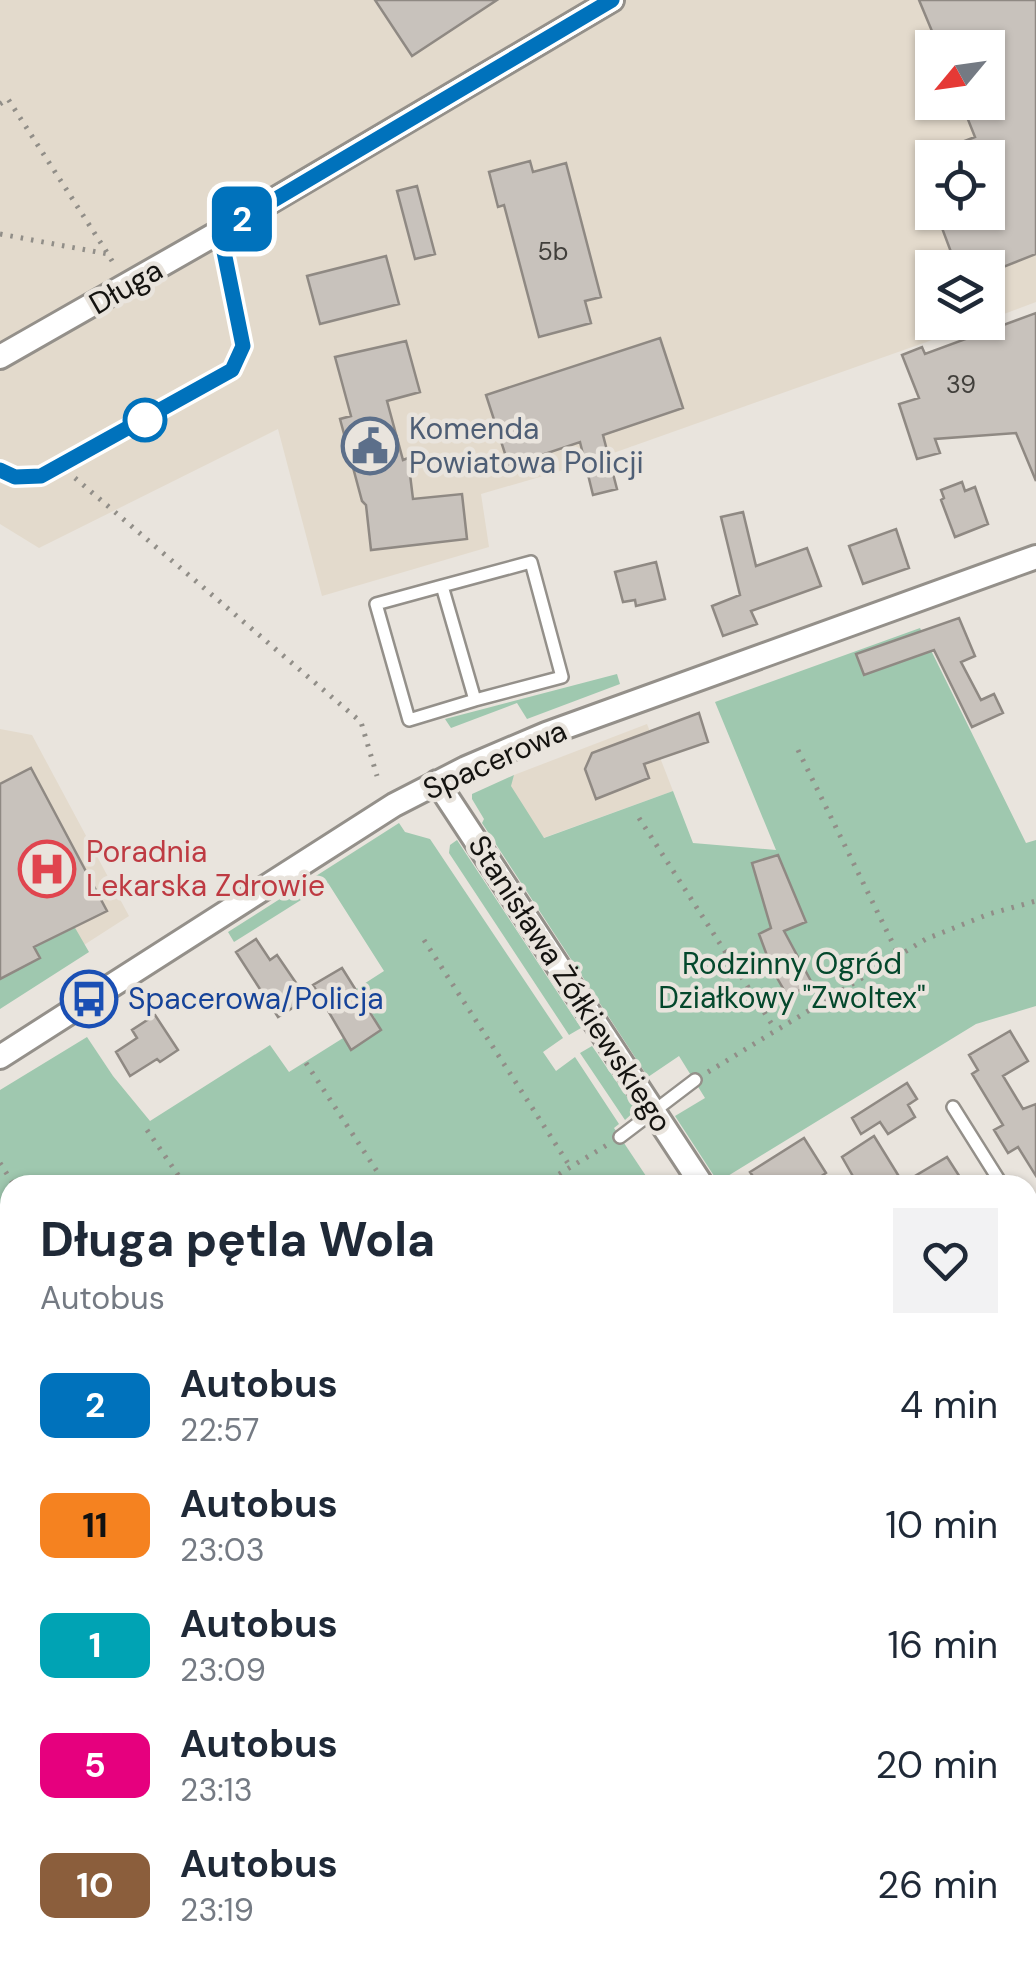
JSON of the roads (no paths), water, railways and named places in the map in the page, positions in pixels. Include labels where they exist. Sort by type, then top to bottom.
[{"type":"street","name":"Długa","points":[[0,357],[128,286],[612,0]]},
{"type":"street","name":"Spacerowa","points":[[0,1057],[394,805],[437,782],[546,734],[1036,558]]},
{"type":"street","name":"Stanisława Żółkiewskiego","points":[[437,782],[695,1175]]},
{"type":"lane","points":[[0,470],[15,477],[41,476],[232,370],[243,346],[220,232]]},
{"type":"lane","points":[[531,562],[562,676],[408,720],[376,604],[442,586],[531,562]]},
{"type":"lane","points":[[442,586],[475,700]]},
{"type":"lane","points":[[620,1137],[695,1080]]},
{"type":"lane","points":[[952,1107],[996,1175]]},
{"type":"place","name":"Komenda Powiatowa Policji","points":[[370,446]]},
{"type":"place","name":"Poradnia Lekarska Zdrowie","points":[[47,869]]},
{"type":"place","name":"Spacerowa/Policja","points":[[89,999]]},
{"type":"park label","name":"Rodzinny Ogród Działkowy \"Zwoltex\"","points":[[792,981]]}]
